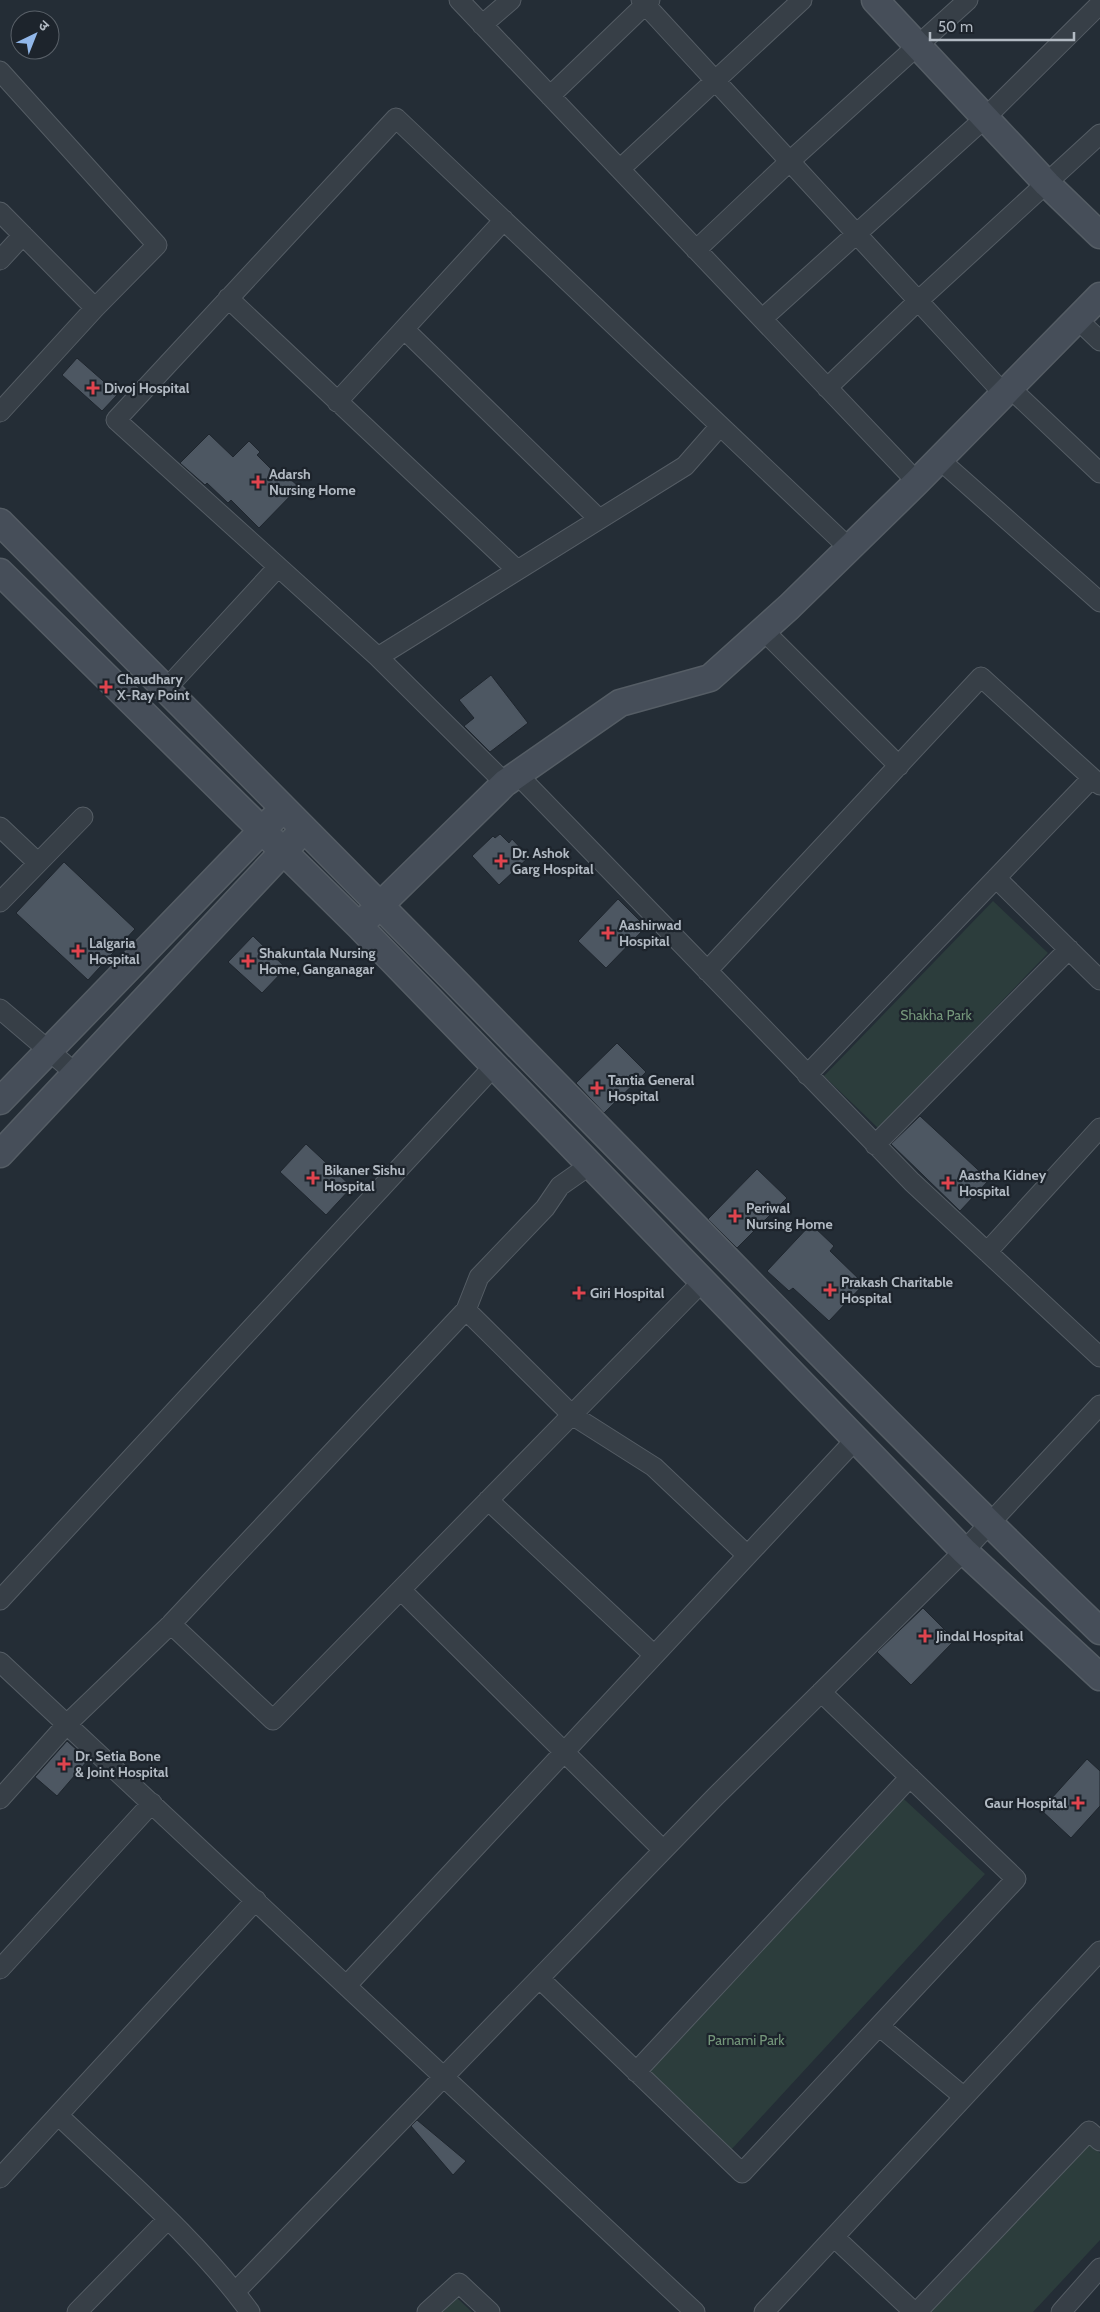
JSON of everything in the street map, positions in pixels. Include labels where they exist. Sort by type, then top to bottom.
[{"type":"street","points":[[459,0],[917,482]]},
{"type":"street","points":[[482,25],[511,0]]},
{"type":"street","points":[[620,169],[802,0]]},
{"type":"street","points":[[874,0],[1047,184],[1100,235]]},
{"type":"street","points":[[696,250],[790,161],[968,0]]},
{"type":"street","points":[[550,96],[646,2],[918,301],[1007,391],[1100,473]]},
{"type":"street","points":[[762,319],[985,118],[1100,2]]},
{"type":"street","points":[[0,71],[157,245],[95,308],[0,412]]},
{"type":"street","points":[[849,548],[396,118],[116,420],[512,779],[707,972],[912,1182],[1100,1357]]},
{"type":"street","points":[[827,388],[918,301],[1100,134]]},
{"type":"street","points":[[0,212],[95,308]]},
{"type":"street","points":[[337,402],[504,220]]},
{"type":"street","points":[[0,260],[23,235]]},
{"type":"street","points":[[358,926],[512,779],[620,704],[710,678],[763,630],[940,460],[1100,296]]},
{"type":"street","points":[[228,298],[517,570]]},
{"type":"street","points":[[1077,319],[1100,341]]},
{"type":"street","points":[[404,329],[599,519]]},
{"type":"street","points":[[378,657],[685,466],[720,426]]},
{"type":"street","points":[[940,460],[1100,602]]},
{"type":"street","points":[[0,522],[990,1524],[1100,1631]]},
{"type":"street","points":[[165,690],[278,567]]},
{"type":"street","points":[[0,572],[358,926],[964,1551],[1100,1677]]},
{"type":"street","points":[[763,630],[899,766]]},
{"type":"street","points":[[707,972],[981,677],[1096,781],[996,878],[807,1075]]},
{"type":"street","points":[[0,1101],[284,808]]},
{"type":"street","points":[[0,902],[82,816]]},
{"type":"street","points":[[0,827],[38,862]]},
{"type":"street","points":[[0,1154],[284,852],[304,828]]},
{"type":"street","points":[[996,878],[1100,980]]},
{"type":"street","points":[[875,1145],[1069,949]]},
{"type":"street","points":[[0,1009],[75,1073]]},
{"type":"street","points":[[0,1600],[494,1066]]},
{"type":"street","points":[[986,1252],[1100,1128]]},
{"type":"street","points":[[0,1798],[67,1724],[171,1624],[466,1310],[479,1277],[545,1208],[560,1186],[590,1165]]},
{"type":"street","points":[[171,1624],[273,1720],[703,1282]]},
{"type":"street","points":[[466,1310],[572,1415],[654,1467],[747,1555]]},
{"type":"street","points":[[235,2292],[663,1850],[964,1551],[1100,1405]]},
{"type":"street","points":[[347,1985],[856,1439]]},
{"type":"street","points":[[488,1500],[654,1655]]},
{"type":"street","points":[[401,1590],[663,1850]]},
{"type":"street","points":[[0,1662],[347,1985],[443,2078],[696,2312]]},
{"type":"street","points":[[540,1978],[742,2173],[1016,1879],[821,1692]]},
{"type":"street","points":[[636,2072],[910,1777]]},
{"type":"street","points":[[0,1969],[152,1803]]},
{"type":"street","points":[[0,2178],[256,1900]]},
{"type":"street","points":[[764,2312],[1099,1953]]},
{"type":"street","points":[[879,2026],[964,2097]]},
{"type":"street","points":[[58,2115],[168,2219],[235,2292],[250,2312]]},
{"type":"street","points":[[834,2237],[915,2312],[1089,2131],[1100,2141]]},
{"type":"street","points":[[77,2312],[168,2219]]},
{"type":"street","points":[[1061,2312],[1100,2268]]},
{"type":"street","points":[[427,2312],[459,2283],[490,2312]]},
{"type":"green space","name":"Shakha Park","points":[[993,901],[1048,953],[879,1129],[824,1076]]},
{"type":"green space","name":"Parnami Park","points":[[893,1789],[985,1874],[730,2151],[638,2066]]},
{"type":"green space","points":[[1086,2140],[1100,2153],[1100,2240],[1033,2312],[928,2312]]},
{"type":"green space","points":[[455,2296],[472,2312],[440,2312]]},
{"type":"building","points":[[77,358],[118,394],[102,411],[62,375]]},
{"type":"building","points":[[209,434],[233,457],[249,441],[260,452],[257,455],[283,481],[288,477],[299,487],[259,528],[231,500],[228,503],[207,483],[205,485],[180,463]]},
{"type":"building","points":[[491,675],[528,723],[490,752],[464,726],[474,718],[459,700]]},
{"type":"building","points":[[500,834],[509,843],[512,839],[529,857],[499,885],[472,856],[493,836],[495,838]]},
{"type":"building","points":[[64,862],[135,929],[88,980],[16,913]]},
{"type":"building","points":[[618,899],[646,927],[606,968],[578,941]]},
{"type":"building","points":[[253,936],[286,968],[262,993],[228,962]]},
{"type":"building","points":[[617,1043],[646,1072],[604,1113],[576,1083]]},
{"type":"building","points":[[920,1116],[989,1180],[960,1211],[891,1144]]},
{"type":"building","points":[[306,1144],[352,1187],[326,1215],[280,1172]]},
{"type":"building","points":[[757,1169],[787,1198],[737,1248],[708,1219]]},
{"type":"building","points":[[811,1224],[834,1246],[830,1251],[864,1284],[829,1321],[793,1288],[789,1291],[767,1271]]},
{"type":"building","points":[[923,1608],[955,1640],[911,1685],[877,1652]]},
{"type":"building","points":[[67,1741],[88,1760],[57,1796],[35,1777]]},
{"type":"building","points":[[1087,1759],[1100,1771],[1100,1806],[1071,1838],[1041,1810]]},
{"type":"building","points":[[417,2120],[466,2161],[453,2175],[411,2126]]},
{"type":"place","name":"Divoj Hospital","points":[[93,388]]},
{"type":"place","name":"Adarsh Nursing Home","points":[[258,482]]},
{"type":"place","name":"Chaudhary X-Ray Point","points":[[106,687]]},
{"type":"place","name":"Dr. Ashok Garg Hospital","points":[[501,861]]},
{"type":"place","name":"Aashirwad Hospital","points":[[608,933]]},
{"type":"place","name":"Lalgaria Hospital","points":[[78,951]]},
{"type":"place","name":"Shakuntala Nursing Home, Ganganagar","points":[[248,961]]},
{"type":"place","name":"Tantia General Hospital","points":[[597,1088]]},
{"type":"place","name":"Bikaner Sishu Hospital","points":[[313,1178]]},
{"type":"place","name":"Aastha Kidney Hospital","points":[[948,1183]]},
{"type":"place","name":"Periwal Nursing Home","points":[[735,1216]]},
{"type":"place","name":"Prakash Charitable Hospital","points":[[830,1290]]},
{"type":"place","name":"Giri Hospital","points":[[579,1293]]},
{"type":"place","name":"Jindal Hospital","points":[[925,1636]]},
{"type":"place","name":"Dr. Setia Bone & Joint Hospital","points":[[64,1764]]},
{"type":"place","name":"Gaur Hospital","points":[[1078,1803]]}]
